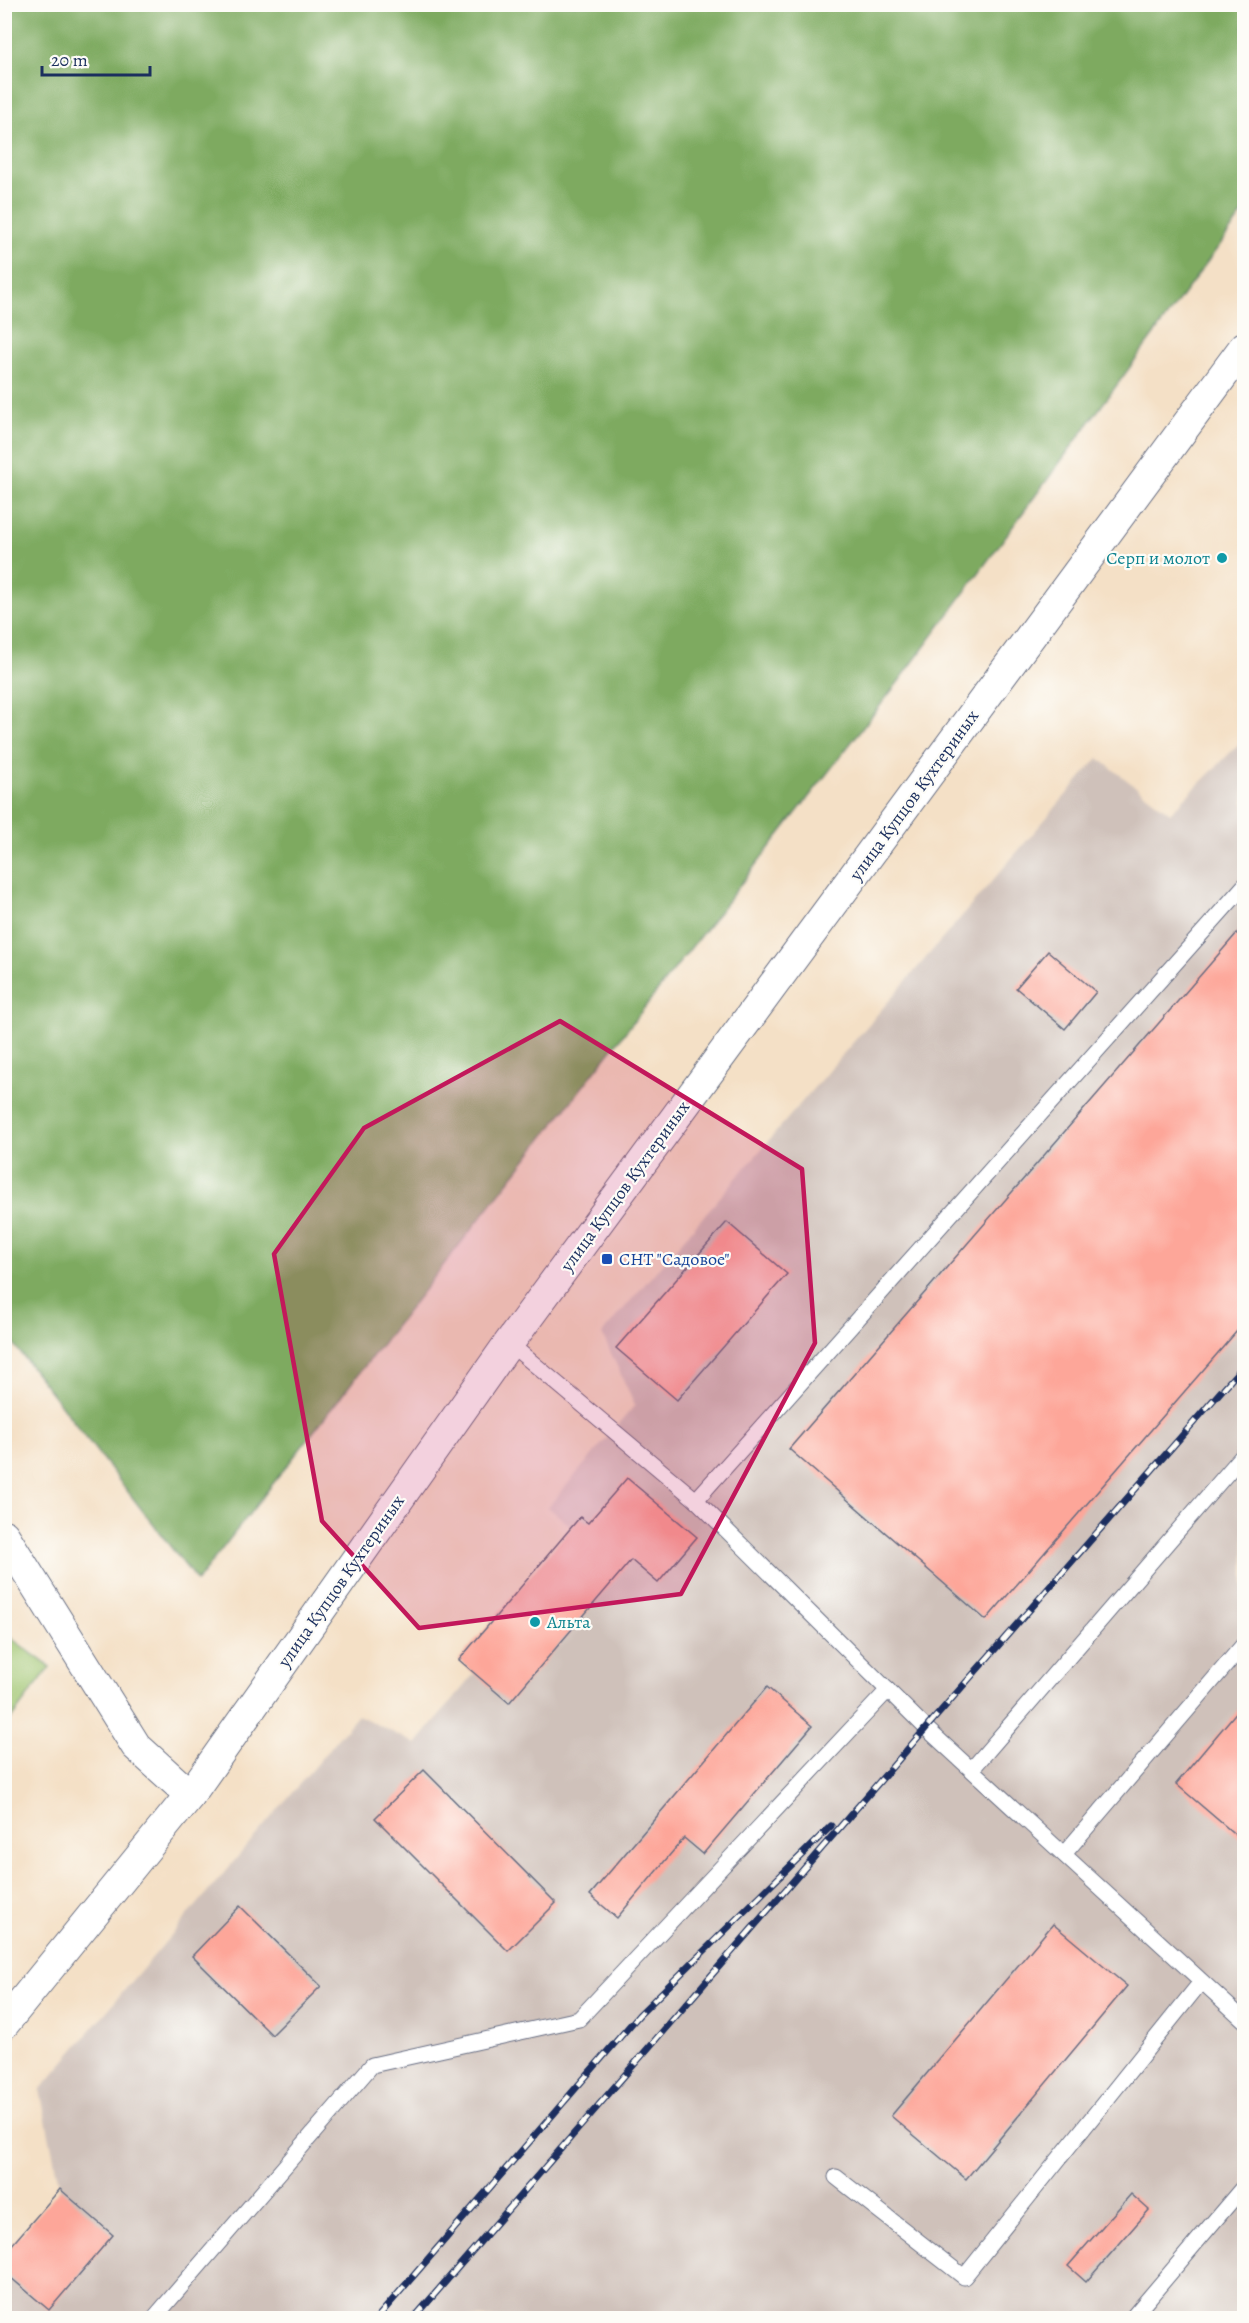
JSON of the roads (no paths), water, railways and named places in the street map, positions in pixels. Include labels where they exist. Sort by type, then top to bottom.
[{"type":"street","name":"улица Купцов Кухтериных","points":[[4,2024],[190,1795],[509,1343],[1245,347]]},
{"type":"street","points":[[4,1535],[136,1746],[190,1795]]},
{"type":"lane","points":[[696,1500],[1245,886]]},
{"type":"lane","points":[[509,1343],[696,1500],[888,1690],[1201,1982],[1245,2020]]},
{"type":"lane","points":[[972,1769],[1245,1455]]},
{"type":"lane","points":[[1064,1854],[1245,1644]]},
{"type":"lane","points":[[154,2319],[372,2065],[579,2019],[888,1690]]},
{"type":"lane","points":[[836,2177],[964,2277],[1201,1982]]},
{"type":"lane","points":[[1132,2319],[1245,2186]]},
{"type":"railway","points":[[414,2318],[1244,1365]]},
{"type":"railway","points":[[377,2318],[639,2015],[831,1826]]},
{"type":"place","name":"Серп и молот","points":[[1222,558]]},
{"type":"place","name":"СНТ \"Садовое\"","points":[[607,1259]]},
{"type":"place","name":"Альта","points":[[535,1622]]}]
